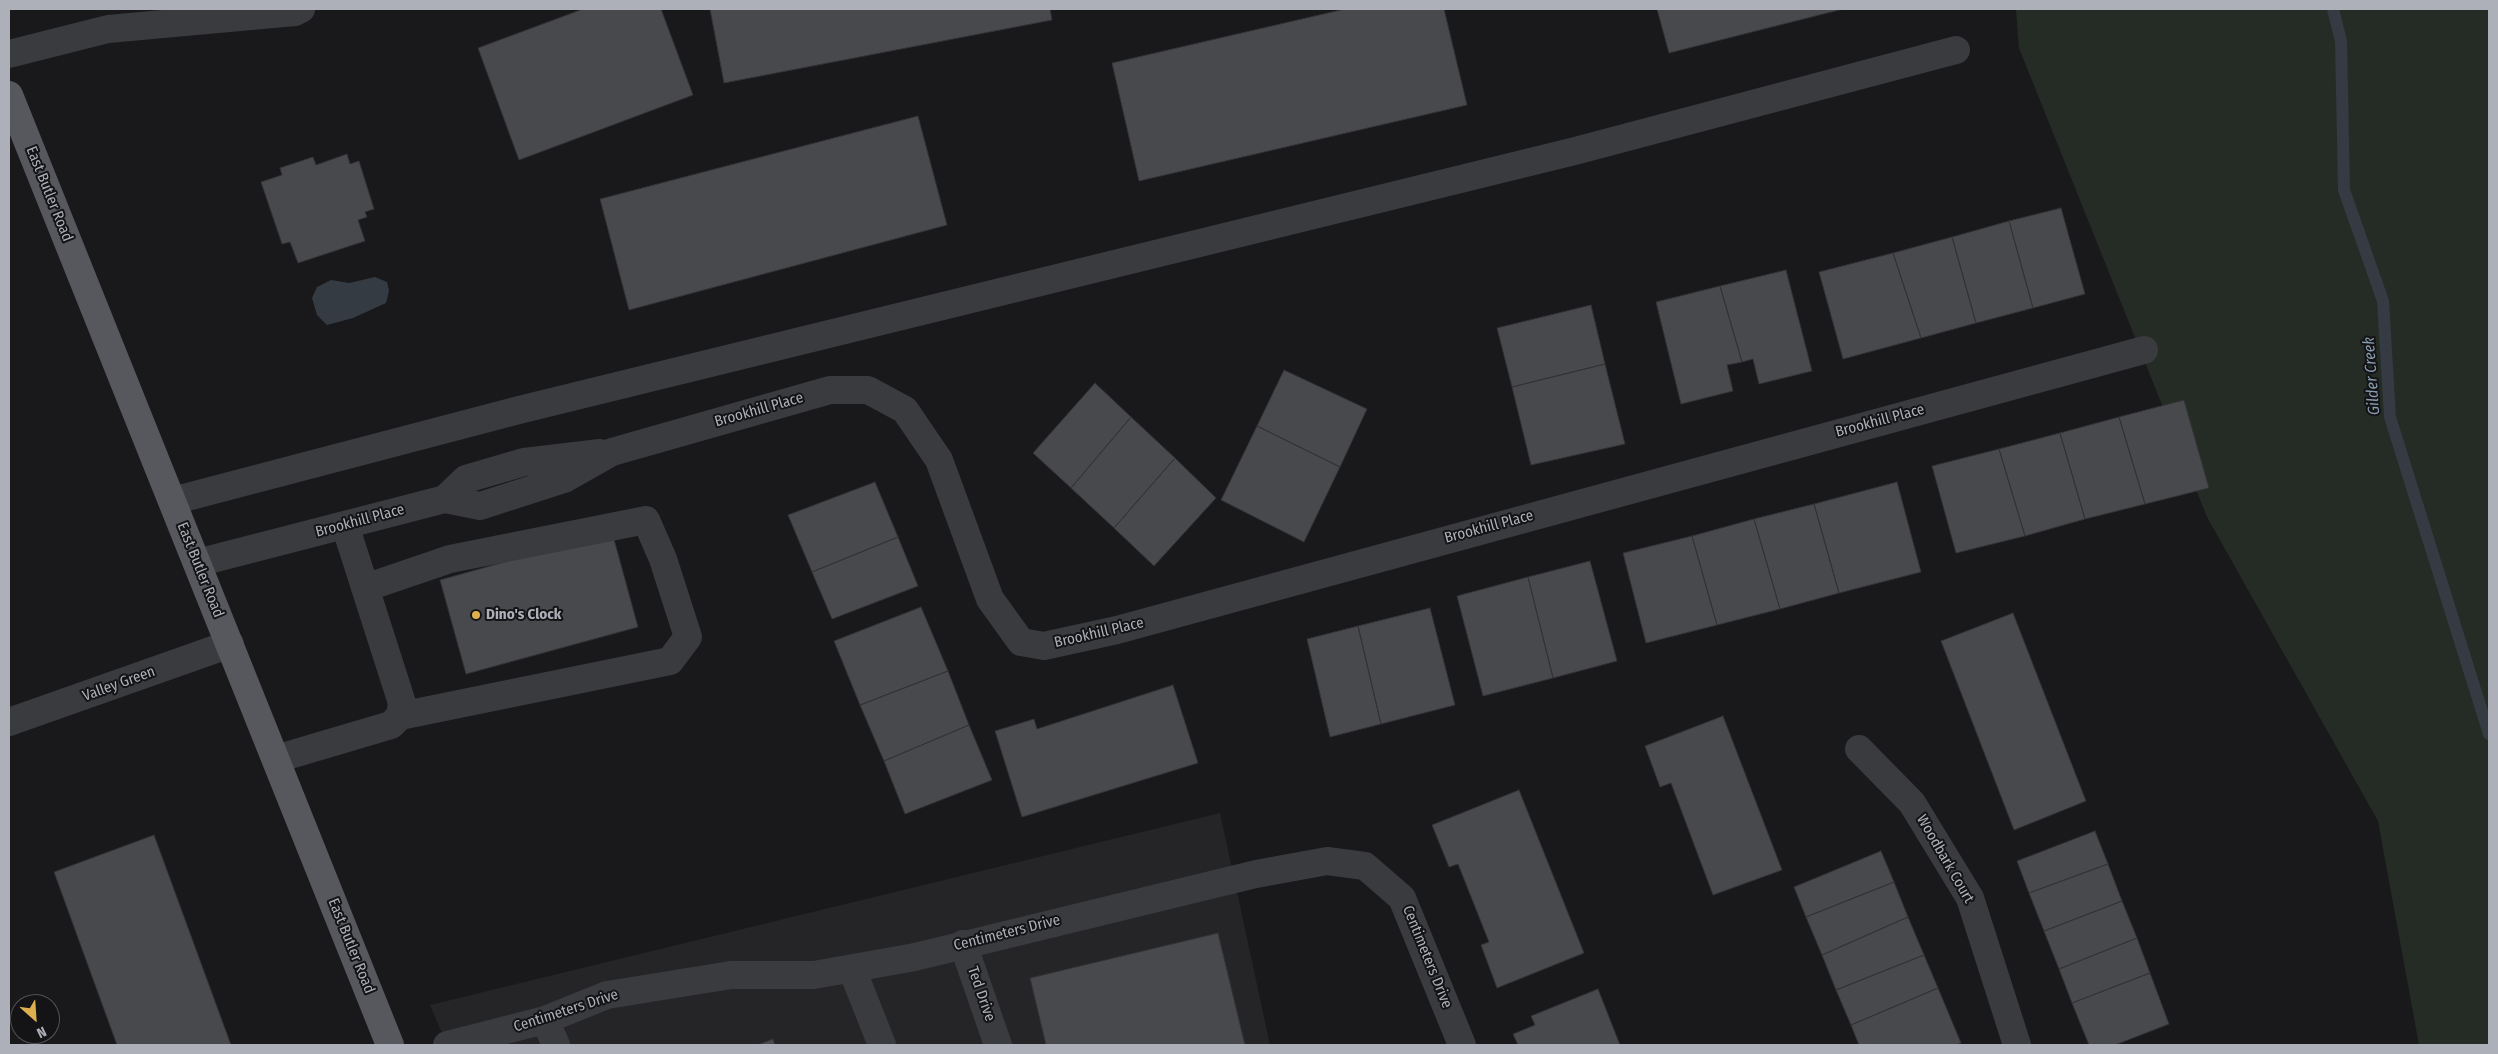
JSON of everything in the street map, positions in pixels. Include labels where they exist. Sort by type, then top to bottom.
[{"type":"main road","name":"East Butler Road","points":[[9,95],[390,1045]]},
{"type":"lane","points":[[9,54],[108,29],[295,12],[301,9]]},
{"type":"lane","points":[[172,501],[519,410],[1575,151],[1956,50]]},
{"type":"lane","name":"Brookhill Place","points":[[197,563],[445,499],[466,479],[524,462],[612,452],[830,390],[868,390],[905,410],[939,460],[990,599],[1021,642],[1044,646],[1117,630],[2144,350]]},
{"type":"lane","points":[[276,759],[391,725],[400,716],[670,661],[688,637],[663,559],[646,520],[450,560],[365,588]]},
{"type":"lane","points":[[345,525],[402,704],[400,716]]},
{"type":"lane","name":"Valley Green","points":[[9,722],[230,644]]},
{"type":"lane","name":"Woodbark Court","points":[[1859,749],[1912,802],[1970,898],[2017,1045]]},
{"type":"lane","name":"Centimeters Drive","points":[[447,1045],[545,1020],[607,996],[626,992],[730,975],[814,976],[852,969],[915,957],[1256,874],[1327,861],[1365,866],[1402,898],[1462,1045]]},
{"type":"lane","name":"Ted Drive","points":[[963,944],[998,1045]]},
{"type":"lane","points":[[852,969],[882,1045]]},
{"type":"lane","points":[[545,1020],[556,1045]]},
{"type":"shaded area","points":[[2016,9],[2489,9],[2489,1045],[2419,1045],[2378,821],[2207,517],[2019,48]]},
{"type":"shaded area","points":[[375,277],[387,282],[389,291],[386,303],[353,318],[327,325],[317,315],[312,298],[317,287],[331,280],[349,283]]},
{"type":"shaded area","points":[[1220,813],[1270,1045],[447,1045],[430,1005]]},
{"type":"building","points":[[583,9],[661,9],[693,95],[519,160],[478,48]]},
{"type":"building","points":[[710,9],[1050,9],[1052,20],[724,83]]},
{"type":"building","points":[[1345,9],[1444,9],[1467,105],[1139,181],[1112,63]]},
{"type":"building","points":[[1657,9],[1843,9],[1669,53]]},
{"type":"building","points":[[918,116],[947,225],[629,310],[600,199]]},
{"type":"building","points":[[347,154],[350,164],[359,161],[374,209],[365,212],[367,217],[358,220],[365,241],[298,263],[290,242],[282,244],[261,182],[282,175],[280,168],[313,157],[316,165]]},
{"type":"building","points":[[2061,208],[2085,294],[2033,308],[2009,221]]},
{"type":"building","points":[[2009,221],[2033,308],[1976,323],[1952,237]]},
{"type":"building","points":[[1952,237],[1976,323],[1921,338],[1893,253]]},
{"type":"building","points":[[1893,253],[1921,338],[1843,359],[1819,272]]},
{"type":"building","points":[[1786,270],[1812,371],[1759,384],[1753,359],[1742,362],[1720,286]]},
{"type":"building","points":[[1720,286],[1742,362],[1727,365],[1733,391],[1681,404],[1656,302]]},
{"type":"building","points":[[1591,305],[1605,364],[1512,387],[1497,328]]},
{"type":"building","points":[[1605,364],[1625,444],[1531,465],[1512,387]]},
{"type":"building","points":[[1284,370],[1367,409],[1340,467],[1257,426]]},
{"type":"building","points":[[1095,383],[1131,417],[1071,488],[1033,453]]},
{"type":"building","points":[[2184,400],[2209,488],[2145,504],[2119,417]]},
{"type":"building","points":[[1131,417],[1175,458],[1114,528],[1071,488]]},
{"type":"building","points":[[2119,417],[2145,504],[2085,519],[2060,433]]},
{"type":"building","points":[[1257,426],[1340,467],[1304,542],[1221,500]]},
{"type":"building","points":[[2060,433],[2085,519],[2025,536],[1999,449]]},
{"type":"building","points":[[1999,449],[2025,536],[1956,553],[1932,466]]},
{"type":"building","points":[[1175,458],[1216,498],[1154,566],[1114,528]]},
{"type":"building","points":[[875,482],[898,537],[812,572],[788,515]]},
{"type":"building","points":[[1897,482],[1921,572],[1839,593],[1814,504]]},
{"type":"building","points":[[1814,504],[1839,593],[1780,609],[1754,519]]},
{"type":"building","points":[[1754,519],[1780,609],[1717,625],[1692,536]]},
{"type":"building","points":[[612,532],[638,627],[466,674],[440,580]]},
{"type":"building","points":[[1692,536],[1717,625],[1646,643],[1623,553]]},
{"type":"building","points":[[898,537],[918,586],[832,619],[812,572]]},
{"type":"building","points":[[1590,561],[1617,661],[1553,678],[1528,577]]},
{"type":"building","points":[[1528,577],[1553,678],[1483,696],[1457,596]]},
{"type":"building","points":[[921,607],[948,671],[860,705],[834,641]]},
{"type":"building","points":[[1430,608],[1455,705],[1381,724],[1358,626]]},
{"type":"building","points":[[2013,613],[2086,801],[2014,830],[1941,641]]},
{"type":"building","points":[[1358,626],[1381,724],[1330,737],[1307,639]]},
{"type":"building","points":[[948,671],[969,725],[884,761],[860,705]]},
{"type":"building","points":[[1173,685],[1198,763],[1022,817],[995,731],[1034,719],[1037,729]]},
{"type":"building","points":[[1723,716],[1782,870],[1713,895],[1671,783],[1660,787],[1645,746]]},
{"type":"building","points":[[969,725],[992,780],[905,814],[884,761]]},
{"type":"building","points":[[1519,790],[1584,953],[1497,988],[1481,945],[1489,942],[1458,864],[1449,867],[1432,825]]},
{"type":"building","points":[[2095,831],[2108,864],[2029,893],[2017,861]]},
{"type":"building","points":[[154,835],[231,1045],[117,1045],[54,872]]},
{"type":"building","points":[[1881,851],[1894,882],[1806,917],[1794,887]]},
{"type":"building","points":[[2108,864],[2122,901],[2044,931],[2029,893]]},
{"type":"building","points":[[1894,882],[1908,917],[1822,955],[1806,917]]},
{"type":"building","points":[[2122,901],[2137,938],[2059,969],[2044,931]]},
{"type":"building","points":[[1908,917],[1924,955],[1836,990],[1822,955]]},
{"type":"building","points":[[1218,933],[1245,1045],[1046,1045],[1030,978]]},
{"type":"building","points":[[2137,938],[2150,973],[2072,1003],[2059,969]]},
{"type":"building","points":[[1924,955],[1938,988],[1851,1025],[1836,990]]},
{"type":"building","points":[[2150,973],[2169,1024],[2115,1045],[2089,1045],[2072,1003]]},
{"type":"building","points":[[1938,988],[1961,1043],[1956,1045],[1859,1045],[1851,1025]]},
{"type":"building","points":[[1598,989],[1620,1045],[1518,1045],[1513,1034],[1535,1025],[1531,1016]]},
{"type":"building","points":[[773,1039],[775,1045],[757,1045]]},
{"type":"waterway","name":"Gilder Creek","points":[[2333,9],[2341,41],[2344,190],[2383,301],[2390,417],[2489,734]]},
{"type":"place","name":"Dino's Clock","points":[[476,615]]}]
